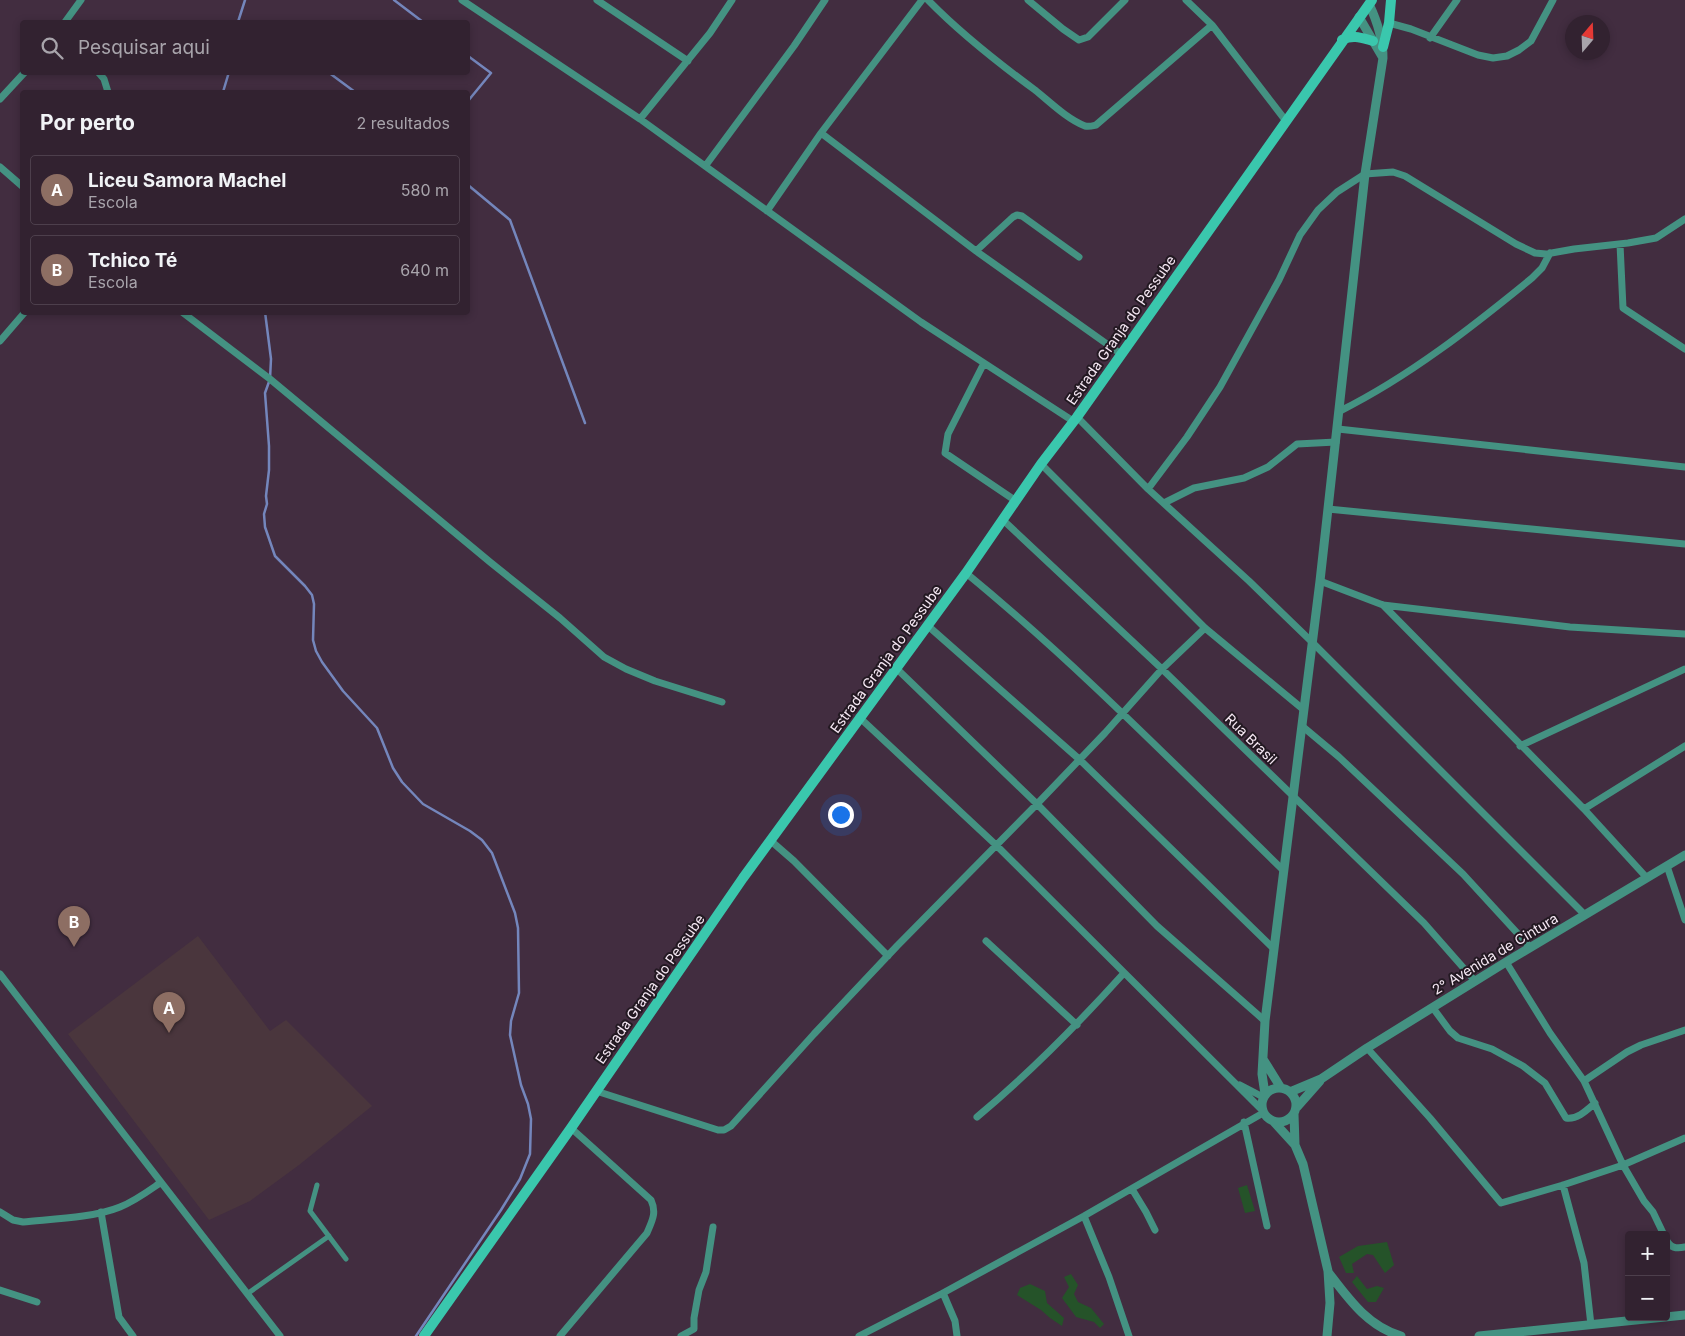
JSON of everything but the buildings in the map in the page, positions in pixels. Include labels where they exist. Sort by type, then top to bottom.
[{"type":"main road","points":[[1383,52],[1389,23],[1391,0]]},
{"type":"main road","name":"Estrada Granja do Pessube","points":[[424,1336],[744,878],[859,717],[966,573],[1041,464],[1075,419],[1370,2]]},
{"type":"main road","points":[[1342,40],[1357,36],[1373,42]]},
{"type":"street","points":[[65,20],[80,0]]},
{"type":"street","points":[[462,0],[706,165],[921,322],[1075,419],[1312,642],[1585,915]]},
{"type":"street","points":[[597,0],[688,61]]},
{"type":"street","points":[[640,119],[710,33],[732,0]]},
{"type":"street","points":[[706,165],[794,46],[825,0]]},
{"type":"street","points":[[767,211],[821,133],[922,0]]},
{"type":"street","points":[[928,0],[952,25],[986,53],[1052,104],[1088,127],[1096,126],[1212,25]]},
{"type":"street","points":[[1028,0],[1069,34],[1079,40],[1084,40],[1125,0]]},
{"type":"street","points":[[1186,0],[1212,25],[1286,121]]},
{"type":"street","points":[[1430,38],[1457,0]]},
{"type":"street","points":[[1389,23],[1493,58],[1507,56],[1519,50],[1530,41],[1553,0]]},
{"type":"street","points":[[1263,1111],[1262,1074],[1265,1022],[1320,582],[1365,174],[1383,52],[1379,29],[1370,2]]},
{"type":"street","points":[[1360,17],[1373,42],[1383,52]]},
{"type":"street","points":[[0,100],[22,75]]},
{"type":"street","points":[[100,75],[107,90]]},
{"type":"street","points":[[821,133],[976,250],[1121,354]]},
{"type":"street","points":[[0,166],[20,184]]},
{"type":"street","points":[[1148,489],[1187,437],[1220,387],[1279,280],[1300,235],[1318,210],[1337,192],[1365,174],[1393,172],[1405,176],[1516,244],[1535,253],[1550,253],[1656,238],[1685,219]]},
{"type":"street","points":[[976,250],[1017,215],[1022,216],[1079,257]]},
{"type":"street","points":[[1620,244],[1623,308],[1685,349]]},
{"type":"street","points":[[1340,411],[1373,394],[1465,332],[1532,278],[1542,268],[1550,253]]},
{"type":"street","points":[[0,341],[22,315]]},
{"type":"street","points":[[186,315],[270,379],[476,551],[560,618],[604,657],[655,682],[722,702]]},
{"type":"street","points":[[984,363],[948,434],[945,454],[1016,501]]},
{"type":"street","points":[[1338,429],[1685,467]]},
{"type":"street","points":[[1164,504],[1194,488],[1220,484],[1268,467],[1297,444],[1336,442]]},
{"type":"street","points":[[1041,464],[1205,628],[1304,710]]},
{"type":"street","points":[[1328,509],[1685,544]]},
{"type":"street","name":"Rua Brasil","points":[[1003,520],[1162,669],[1424,923],[1475,981]]},
{"type":"street","points":[[966,573],[1012,611],[1122,714],[1284,871]]},
{"type":"street","points":[[1320,582],[1382,605],[1570,626],[1685,634]]},
{"type":"street","points":[[1382,605],[1584,810],[1647,878]]},
{"type":"street","points":[[928,625],[1079,759],[1274,949]]},
{"type":"street","points":[[596,1091],[718,1130],[724,1130],[740,1118],[814,1034],[888,956],[1037,804],[1162,669],[1205,628]]},
{"type":"street","points":[[896,668],[1037,804],[1157,926],[1265,1022]]},
{"type":"street","points":[[1520,746],[1685,669]]},
{"type":"street","points":[[859,717],[996,845],[1237,1084],[1295,1146],[1303,1164],[1328,1272],[1330,1303],[1327,1336]]},
{"type":"street","points":[[1302,726],[1339,757],[1463,874],[1530,947]]},
{"type":"street","points":[[1584,810],[1685,746]]},
{"type":"street","points":[[771,841],[794,861],[888,956]]},
{"type":"street","name":"2° Avenida de Cintura","points":[[1321,1079],[1367,1048],[1530,947],[1685,855]]},
{"type":"street","points":[[1667,866],[1685,920]]},
{"type":"street","points":[[986,941],[1077,1025]]},
{"type":"street","points":[[1506,962],[1550,1033],[1584,1081],[1623,1165],[1644,1201],[1653,1212],[1662,1231]]},
{"type":"street","points":[[977,1117],[1018,1084],[1077,1025],[1124,973]]},
{"type":"street","points":[[0,974],[280,1336]]},
{"type":"street","points":[[1432,1008],[1458,1038],[1492,1049],[1523,1066],[1545,1083],[1566,1118],[1572,1119],[1596,1104]]},
{"type":"street","points":[[1584,1081],[1627,1052],[1641,1045],[1685,1030]]},
{"type":"street","points":[[1367,1048],[1430,1118],[1500,1203],[1623,1165],[1685,1138]]},
{"type":"street","points":[[1263,1059],[1281,1088],[1290,1092],[1295,1098],[1295,1146]]},
{"type":"street","points":[[1290,1092],[1321,1079]]},
{"type":"street","points":[[1274,1122],[1279,1123],[1288,1120],[1321,1079]]},
{"type":"street","points":[[1237,1084],[1264,1096]]},
{"type":"street","points":[[1264,1096],[1271,1090],[1281,1088]]},
{"type":"street","points":[[859,1336],[943,1293],[1084,1216],[1263,1111]]},
{"type":"street","points":[[1244,1122],[1267,1226]]},
{"type":"street","points":[[560,1336],[646,1233],[654,1218],[651,1200],[571,1128]]},
{"type":"street","points":[[0,1212],[12,1220],[23,1222],[101,1212],[130,1203],[160,1183]]},
{"type":"street","points":[[317,1185],[310,1211],[346,1259]]},
{"type":"street","points":[[1563,1185],[1584,1263],[1592,1325]]},
{"type":"street","points":[[1132,1189],[1155,1230]]},
{"type":"street","points":[[101,1212],[119,1316],[133,1336]]},
{"type":"street","points":[[1084,1216],[1109,1277],[1129,1336]]},
{"type":"street","points":[[682,1336],[694,1329],[699,1290],[706,1272],[713,1227]]},
{"type":"street","points":[[247,1294],[329,1236]]},
{"type":"street","points":[[1670,1244],[1678,1249],[1685,1247]]},
{"type":"street","points":[[1328,1272],[1352,1304],[1368,1320],[1400,1336]]},
{"type":"street","points":[[0,1290],[38,1302]]},
{"type":"street","points":[[943,1293],[955,1321],[957,1336]]},
{"type":"street","points":[[1479,1336],[1554,1332],[1592,1325],[1685,1315]]},
{"type":"shaded area","points":[[198,936],[270,1031],[286,1020],[372,1106],[299,1165],[250,1201],[209,1220],[68,1034]]},
{"type":"green space","points":[[1247,1185],[1255,1211],[1245,1213],[1238,1188]]},
{"type":"green space","points":[[1387,1242],[1394,1265],[1385,1273],[1373,1255],[1367,1254],[1352,1264],[1354,1273],[1346,1273],[1339,1257],[1358,1246]]},
{"type":"green space","points":[[1071,1274],[1078,1285],[1074,1294],[1078,1302],[1091,1308],[1104,1324],[1100,1328],[1094,1322],[1076,1317],[1062,1298],[1069,1287],[1064,1277]]},
{"type":"green space","points":[[1357,1276],[1367,1289],[1377,1286],[1384,1288],[1376,1302],[1368,1302],[1352,1282]]},
{"type":"green space","points":[[1030,1284],[1045,1291],[1047,1303],[1064,1318],[1062,1326],[1017,1295],[1020,1288]]},
{"type":"waterway","points":[[239,20],[245,0]]},
{"type":"waterway","points":[[394,0],[420,20]]},
{"type":"waterway","points":[[470,57],[491,73],[470,99]]},
{"type":"waterway","points":[[224,90],[228,75]]},
{"type":"waterway","points":[[332,75],[352,90]]},
{"type":"waterway","points":[[470,187],[510,220],[585,423]]},
{"type":"waterway","points":[[265,315],[271,359],[270,379],[265,393],[269,470],[267,504],[264,514],[265,527],[275,556],[312,595],[314,604],[313,640],[316,651],[343,691],[377,728],[393,768],[402,782],[423,804],[470,831],[482,840],[492,853],[515,913],[518,928],[519,993],[511,1021],[510,1035],[531,1119],[530,1154],[520,1179],[501,1210],[416,1336]]},
{"type":"place","name":"Tchico Té","points":[[74,947]]},
{"type":"place","name":"Liceu Samora Machel","points":[[169,1033]]}]
